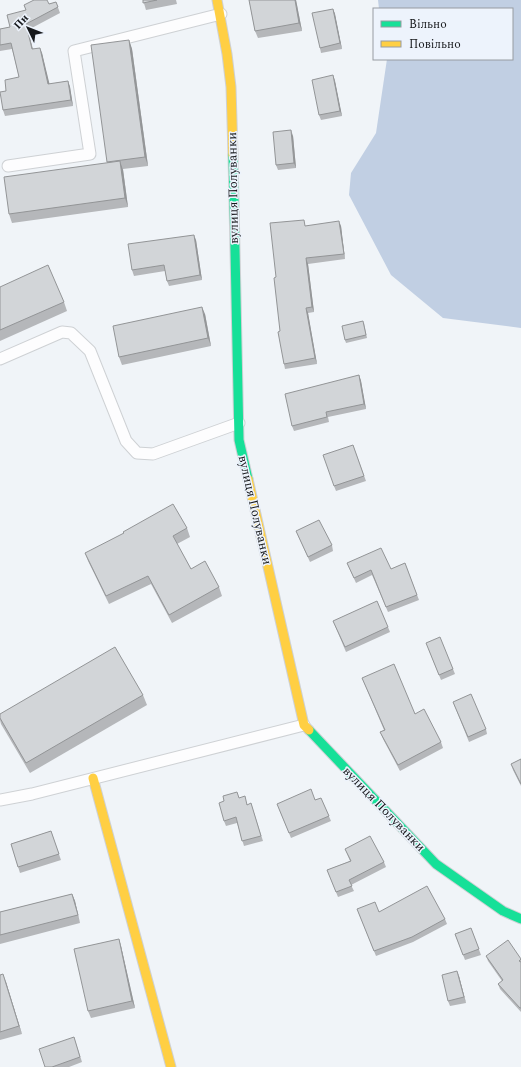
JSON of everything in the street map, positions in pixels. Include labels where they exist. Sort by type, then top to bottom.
[{"type":"street","name":"вулиця Полуванки","points":[[217,0],[221,14],[231,86],[240,423],[239,440],[304,725],[436,864],[503,911],[521,920]]},
{"type":"street","points":[[93,778],[171,1067]]},
{"type":"lane","points":[[8,166],[90,154],[74,51],[221,14]]},
{"type":"lane","points":[[0,359],[62,332],[71,333],[90,351],[126,441],[138,453],[153,454],[240,423]]},
{"type":"lane","points":[[0,800],[32,794],[304,725]]},
{"type":"shaded area","points":[[378,0],[521,0],[521,328],[443,318],[391,275],[349,195],[351,173],[376,133],[387,60],[513,60],[513,8],[379,8]]},
{"type":"building","points":[[34,0],[47,0],[49,4],[56,2],[58,7],[26,24],[32,49],[40,48],[48,84],[68,81],[71,100],[3,110],[0,92],[6,91],[5,80],[19,77],[11,43],[0,45],[0,29],[10,27],[7,15],[26,10],[24,5]]},
{"type":"building","points":[[143,0],[157,0],[143,3]]},
{"type":"building","points":[[249,0],[295,0],[299,23],[255,31]]},
{"type":"building","points":[[333,9],[340,43],[320,48],[312,13]]},
{"type":"building","points":[[129,40],[145,157],[107,162],[91,45]]},
{"type":"building","points":[[333,75],[340,111],[319,115],[312,80]]},
{"type":"building","points":[[291,130],[294,163],[276,165],[273,132]]},
{"type":"building","points":[[120,161],[125,198],[9,214],[4,177]]},
{"type":"building","points":[[304,220],[305,226],[339,221],[344,254],[306,258],[312,307],[306,308],[315,358],[284,364],[278,332],[280,331],[270,223]]},
{"type":"building","points":[[194,235],[200,275],[167,281],[164,265],[132,270],[128,244]]},
{"type":"building","points":[[48,265],[64,302],[0,330],[0,287]]},
{"type":"building","points":[[202,307],[208,338],[119,357],[113,326]]},
{"type":"building","points":[[363,321],[366,335],[345,340],[342,326]]},
{"type":"building","points":[[359,375],[364,404],[326,412],[327,417],[292,426],[285,394]]},
{"type":"building","points":[[353,445],[364,476],[334,486],[323,455]]},
{"type":"building","points":[[173,504],[187,528],[173,536],[191,569],[205,561],[219,587],[169,615],[148,576],[106,596],[85,553],[124,533],[123,532]]},
{"type":"building","points":[[319,520],[332,545],[308,557],[296,531]]},
{"type":"building","points":[[381,548],[391,569],[405,563],[417,595],[386,607],[371,570],[354,578],[347,563]]},
{"type":"building","points":[[377,601],[388,627],[345,647],[333,621]]},
{"type":"building","points":[[440,637],[453,669],[439,675],[426,643]]},
{"type":"building","points":[[115,647],[143,695],[26,763],[0,718],[0,714]]},
{"type":"building","points":[[394,664],[415,714],[424,709],[441,742],[398,765],[380,732],[385,730],[362,678]]},
{"type":"building","points":[[471,694],[486,729],[468,737],[453,702]]},
{"type":"building","points":[[521,759],[521,784],[511,764]]},
{"type":"building","points":[[311,789],[315,800],[321,798],[329,816],[289,833],[277,804]]},
{"type":"building","points":[[237,792],[239,798],[245,796],[247,805],[251,803],[261,836],[242,841],[236,817],[224,821],[219,803],[224,801],[223,796]]},
{"type":"building","points":[[51,831],[59,854],[18,867],[11,844]]},
{"type":"building","points":[[370,836],[384,862],[349,880],[352,886],[336,892],[327,870],[351,861],[345,849]]},
{"type":"building","points":[[427,886],[445,919],[412,937],[374,951],[357,909],[375,902],[379,912]]},
{"type":"building","points":[[72,894],[78,915],[0,935],[0,912]]},
{"type":"building","points":[[471,928],[479,949],[463,955],[455,934]]},
{"type":"building","points":[[119,939],[132,1001],[88,1011],[74,949]]},
{"type":"building","points":[[508,940],[521,959],[519,961],[521,962],[521,1008],[498,984],[503,980],[486,956]]},
{"type":"building","points":[[457,971],[464,997],[448,1001],[442,975]]},
{"type":"building","points":[[3,974],[19,1026],[0,1032],[0,975]]},
{"type":"building","points":[[74,1037],[80,1057],[52,1067],[45,1067],[39,1049]]},
{"type":"traffic: fast","points":[[233,155],[239,440],[248,479]]},
{"type":"traffic: fast","points":[[309,730],[436,864],[503,911],[521,919]]},
{"type":"traffic: slow","points":[[217,0],[227,54],[231,87],[233,155]]},
{"type":"traffic: slow","points":[[248,479],[304,725],[309,730]]},
{"type":"traffic: slow","points":[[93,778],[171,1067]]}]
